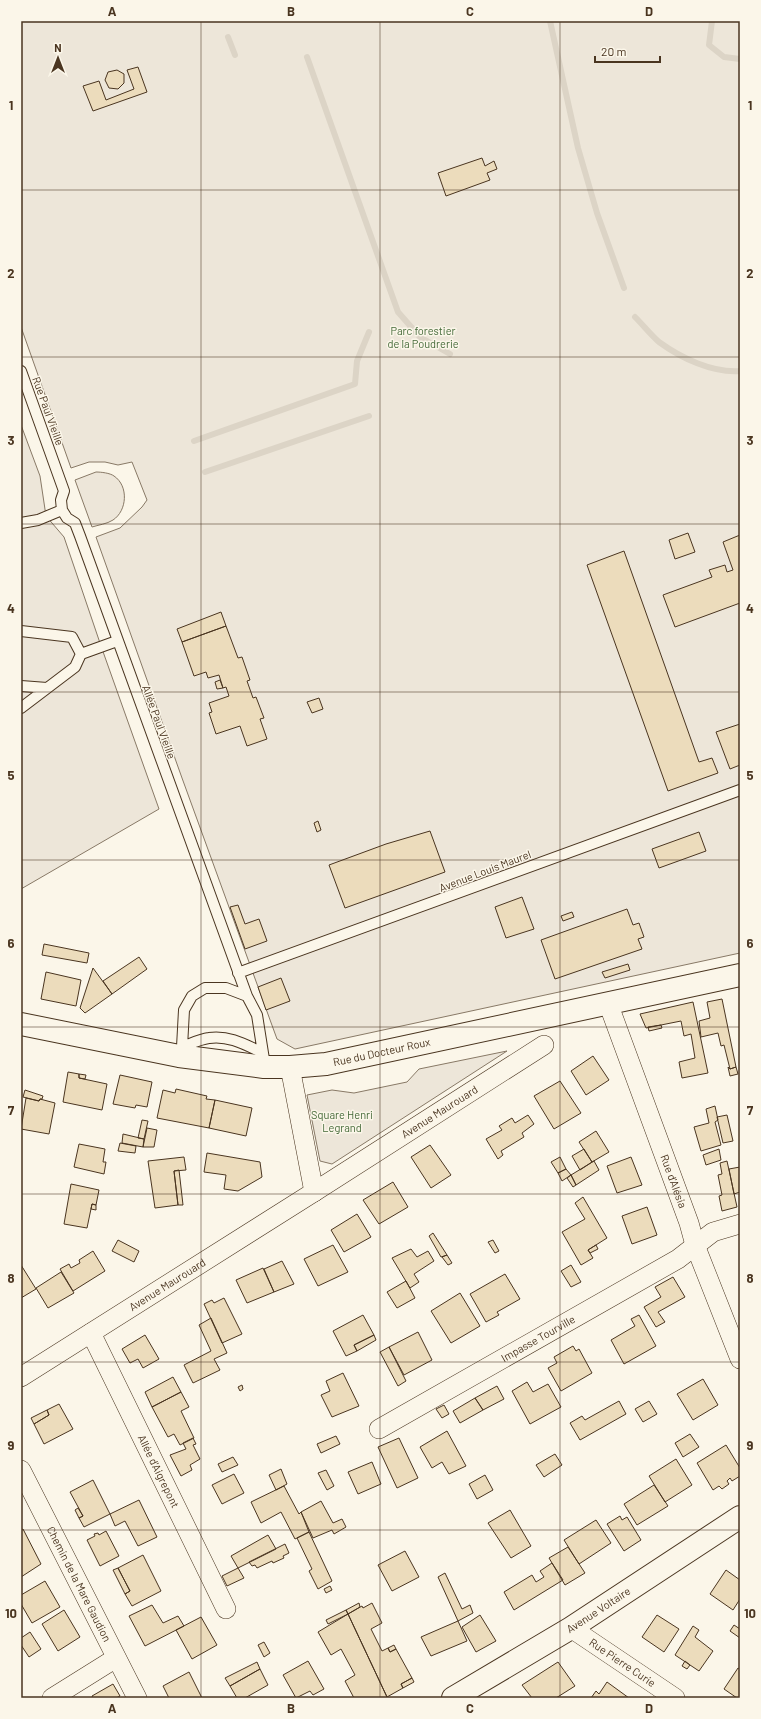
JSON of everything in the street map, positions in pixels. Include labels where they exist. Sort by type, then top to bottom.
[{"type":"main road","name":"Rue du Docteur Roux","points":[[21,1024],[180,1051],[264,1060],[290,1067],[326,1064],[740,975]]},
{"type":"main road","name":"Avenue Voltaire","points":[[453,1698],[571,1628],[740,1517]]},
{"type":"street","name":"Rue d'Alésia","points":[[608,1003],[689,1223],[695,1245],[740,1360]]},
{"type":"street","name":"Avenue Maurouard","points":[[21,1377],[544,1045]]},
{"type":"street","points":[[290,1067],[314,1192]]},
{"type":"street","name":"Impasse Tourville","points":[[379,1429],[678,1259],[713,1232],[740,1224]]},
{"type":"street","name":"Allée d'Aigrepont","points":[[91,1333],[226,1609]]},
{"type":"street","name":"Chemin de la Mare Gaudion","points":[[21,1470],[137,1698]]},
{"type":"street","name":"Rue Pierre Curie","points":[[571,1628],[675,1698]]},
{"type":"street","points":[[52,1698],[116,1658]]},
{"type":"lane","name":"Rue Paul Vieille","points":[[21,371],[64,491],[61,500],[62,510]]},
{"type":"lane","points":[[21,523],[38,520],[62,510]]},
{"type":"lane","name":"Allée Paul Vieille","points":[[62,510],[67,518],[75,523],[247,996]]},
{"type":"lane","points":[[21,631],[72,637],[81,654]]},
{"type":"lane","points":[[21,708],[75,667],[81,654],[117,641]]},
{"type":"lane","points":[[21,686],[47,688]]},
{"type":"lane","name":"Avenue Louis Maurel","points":[[238,973],[740,790]]},
{"type":"lane","points":[[180,1051],[184,1010],[192,996],[205,988],[226,988],[247,996],[257,1015],[264,1060]]},
{"type":"green space","name":"Parc forestier de la Poudrerie","points":[[21,21],[740,21],[740,953],[295,1049],[277,1039],[96,537],[120,528],[142,507],[147,500],[132,462],[118,465],[105,462],[89,462],[71,468],[21,327]]},
{"type":"green space","points":[[21,425],[40,476],[46,516],[64,537],[159,809],[21,889]]},
{"type":"green space","points":[[96,472],[110,474],[119,480],[124,492],[124,498],[121,511],[118,516],[113,520],[92,527],[75,480]]},
{"type":"green space","name":"Square Henri Legrand","points":[[507,1051],[332,1164],[320,1161],[307,1095],[332,1090],[354,1093],[407,1082],[419,1069]]},
{"type":"building","points":[[138,67],[147,92],[93,111],[83,86],[99,81],[106,100],[134,89],[127,70]]},
{"type":"building","points":[[117,70],[124,74],[124,83],[118,89],[109,88],[105,80],[108,72]]},
{"type":"building","points":[[482,158],[485,166],[494,161],[497,169],[487,173],[490,180],[446,196],[438,173]]},
{"type":"building","points":[[688,533],[695,552],[675,559],[669,540]]},
{"type":"building","points":[[740,535],[740,603],[675,627],[663,595],[712,577],[709,570],[725,565],[727,572],[733,570],[723,542]]},
{"type":"building","points":[[624,551],[699,762],[712,758],[718,773],[668,791],[587,565]]},
{"type":"building","points":[[221,612],[226,626],[182,642],[177,629]]},
{"type":"building","points":[[226,626],[238,658],[242,657],[250,680],[247,681],[253,698],[256,697],[264,718],[260,719],[267,739],[247,746],[240,726],[216,734],[209,713],[212,712],[209,703],[229,696],[226,687],[223,688],[219,675],[208,678],[206,672],[194,676],[182,642]]},
{"type":"building","points":[[220,680],[223,688],[217,689],[215,682]]},
{"type":"building","points":[[319,698],[323,709],[312,713],[307,702]]},
{"type":"building","points":[[740,724],[740,765],[730,769],[716,732]]},
{"type":"building","points":[[318,821],[321,830],[317,832],[314,823]]},
{"type":"building","points":[[430,831],[445,872],[345,908],[329,865],[386,844]]},
{"type":"building","points":[[699,832],[706,851],[659,868],[652,849]]},
{"type":"building","points":[[522,897],[534,929],[506,938],[495,907]]},
{"type":"building","points":[[238,905],[245,924],[259,919],[267,941],[245,949],[230,907]]},
{"type":"building","points":[[627,909],[633,925],[639,923],[644,937],[638,939],[642,949],[555,979],[541,940]]},
{"type":"building","points":[[572,912],[574,917],[563,921],[561,916]]},
{"type":"building","points":[[44,944],[89,953],[87,963],[42,955]]},
{"type":"building","points":[[139,957],[147,969],[112,994],[103,981]]},
{"type":"building","points":[[628,964],[630,970],[605,978],[602,972]]},
{"type":"building","points":[[93,968],[112,994],[85,1013],[80,1008]]},
{"type":"building","points":[[46,972],[81,980],[76,1006],[41,999]]},
{"type":"building","points":[[281,978],[290,1001],[266,1010],[258,987]]},
{"type":"building","points":[[722,999],[736,1067],[730,1069],[724,1045],[721,1046],[718,1033],[701,1037],[699,1021],[710,1018],[707,1002]]},
{"type":"building","points":[[693,1002],[708,1073],[682,1078],[679,1062],[695,1058],[691,1034],[684,1036],[681,1021],[646,1028],[640,1014]]},
{"type":"building","points":[[661,1025],[662,1028],[649,1031],[648,1027]]},
{"type":"building","points":[[593,1056],[609,1080],[586,1095],[571,1071]]},
{"type":"building","points":[[728,1067],[730,1069],[736,1067],[738,1074],[730,1076]]},
{"type":"building","points":[[68,1072],[79,1074],[79,1078],[107,1084],[102,1110],[63,1102]]},
{"type":"building","points":[[79,1074],[86,1075],[85,1079],[79,1078]]},
{"type":"building","points":[[120,1075],[152,1082],[147,1107],[136,1105],[135,1108],[113,1104]]},
{"type":"building","points":[[560,1081],[581,1113],[554,1129],[534,1096]]},
{"type":"building","points":[[176,1089],[207,1096],[206,1099],[215,1100],[209,1128],[157,1118],[163,1090],[175,1093]]},
{"type":"building","points":[[25,1090],[43,1096],[42,1099],[39,1101],[23,1097]]},
{"type":"building","points":[[26,1098],[39,1101],[40,1099],[55,1103],[49,1134],[21,1129]]},
{"type":"building","points":[[215,1100],[252,1108],[246,1136],[209,1128]]},
{"type":"building","points":[[715,1106],[718,1120],[715,1122],[721,1145],[701,1151],[694,1127],[709,1123],[706,1109]]},
{"type":"building","points":[[528,1115],[534,1124],[522,1133],[524,1137],[501,1151],[503,1155],[498,1159],[486,1139],[502,1130],[499,1126],[512,1118],[515,1123]]},
{"type":"building","points":[[727,1115],[733,1141],[723,1143],[717,1117]]},
{"type":"building","points":[[142,1120],[148,1121],[144,1139],[138,1138]]},
{"type":"building","points":[[147,1128],[157,1130],[154,1147],[143,1147]]},
{"type":"building","points":[[596,1131],[609,1152],[592,1162],[579,1142]]},
{"type":"building","points":[[123,1134],[144,1139],[143,1147],[122,1143]]},
{"type":"building","points":[[120,1143],[136,1146],[135,1153],[118,1151]]},
{"type":"building","points":[[79,1144],[105,1149],[103,1162],[106,1162],[104,1174],[74,1167]]},
{"type":"building","points":[[430,1145],[451,1175],[431,1188],[411,1157]]},
{"type":"building","points":[[584,1149],[592,1162],[580,1170],[572,1156]]},
{"type":"building","points":[[719,1149],[721,1160],[706,1165],[703,1155]]},
{"type":"building","points":[[207,1153],[260,1162],[262,1177],[238,1191],[224,1189],[226,1175],[204,1172]]},
{"type":"building","points":[[184,1157],[186,1170],[174,1171],[178,1205],[155,1208],[148,1161]]},
{"type":"building","points":[[560,1157],[566,1169],[558,1173],[551,1162]]},
{"type":"building","points":[[631,1157],[642,1185],[617,1193],[607,1166]]},
{"type":"building","points":[[594,1161],[599,1170],[576,1185],[571,1175]]},
{"type":"building","points":[[727,1161],[737,1207],[722,1211],[719,1196],[722,1195],[718,1175],[722,1174],[720,1163]]},
{"type":"building","points":[[740,1167],[740,1192],[734,1194],[729,1169]]},
{"type":"building","points":[[566,1169],[571,1175],[562,1181],[558,1173]]},
{"type":"building","points":[[179,1170],[183,1205],[178,1205],[174,1171]]},
{"type":"building","points":[[571,1175],[576,1185],[573,1187],[567,1178]]},
{"type":"building","points":[[393,1182],[408,1207],[379,1224],[363,1200]]},
{"type":"building","points":[[71,1184],[99,1190],[96,1205],[92,1204],[87,1228],[64,1224]]},
{"type":"building","points":[[583,1197],[607,1238],[588,1250],[593,1258],[581,1265],[562,1232],[585,1219],[575,1203]]},
{"type":"building","points":[[92,1204],[96,1205],[96,1210],[91,1209]]},
{"type":"building","points":[[647,1207],[657,1235],[632,1244],[622,1216]]},
{"type":"building","points":[[357,1214],[371,1237],[344,1252],[331,1230]]},
{"type":"building","points":[[433,1233],[447,1255],[441,1257],[429,1236]]},
{"type":"building","points":[[118,1240],[139,1251],[134,1262],[112,1251]]},
{"type":"building","points":[[493,1240],[499,1251],[495,1253],[488,1242]]},
{"type":"building","points":[[333,1245],[348,1272],[318,1286],[304,1259]]},
{"type":"building","points":[[596,1245],[598,1249],[590,1253],[588,1250]]},
{"type":"building","points":[[411,1249],[417,1257],[428,1251],[434,1261],[414,1274],[419,1282],[410,1288],[392,1258]]},
{"type":"building","points":[[93,1251],[105,1271],[73,1291],[60,1269],[69,1264],[71,1268],[80,1263],[79,1260]]},
{"type":"building","points":[[447,1255],[452,1263],[448,1265],[442,1257]]},
{"type":"building","points":[[282,1261],[294,1284],[274,1292],[264,1269]]},
{"type":"building","points":[[21,1265],[36,1289],[21,1298]]},
{"type":"building","points":[[571,1265],[581,1282],[571,1287],[561,1271]]},
{"type":"building","points":[[263,1268],[274,1292],[247,1303],[236,1280]]},
{"type":"building","points":[[61,1272],[74,1293],[48,1308],[36,1288]]},
{"type":"building","points":[[505,1274],[520,1299],[497,1312],[499,1315],[486,1322],[470,1294]]},
{"type":"building","points":[[673,1277],[685,1297],[658,1312],[665,1322],[656,1327],[644,1307],[661,1297],[655,1287]]},
{"type":"building","points":[[406,1281],[415,1298],[397,1308],[387,1292]]},
{"type":"building","points":[[460,1293],[480,1326],[451,1343],[431,1311]]},
{"type":"building","points":[[224,1298],[242,1334],[222,1343],[204,1304],[212,1300],[214,1303]]},
{"type":"building","points":[[363,1315],[374,1335],[354,1345],[357,1351],[346,1356],[333,1331]]},
{"type":"building","points":[[639,1315],[656,1346],[624,1364],[611,1340],[635,1326],[631,1319]]},
{"type":"building","points":[[211,1318],[227,1353],[214,1359],[220,1370],[193,1383],[184,1365],[211,1351],[199,1325]]},
{"type":"building","points":[[418,1332],[432,1360],[404,1375],[389,1347]]},
{"type":"building","points":[[145,1335],[159,1359],[143,1368],[138,1359],[130,1363],[122,1349]]},
{"type":"building","points":[[374,1335],[376,1340],[357,1351],[354,1345]]},
{"type":"building","points":[[573,1346],[576,1351],[579,1349],[592,1373],[561,1391],[548,1368],[557,1363],[554,1357]]},
{"type":"building","points":[[389,1347],[406,1381],[398,1386],[380,1352]]},
{"type":"building","points":[[343,1373],[359,1406],[332,1417],[321,1395],[330,1391],[326,1381]]},
{"type":"building","points":[[173,1377],[181,1392],[152,1407],[145,1392]]},
{"type":"building","points":[[703,1379],[718,1405],[693,1420],[677,1394]]},
{"type":"building","points":[[527,1382],[533,1392],[548,1384],[561,1407],[530,1424],[512,1391]]},
{"type":"building","points":[[242,1385],[243,1389],[240,1391],[238,1387]]},
{"type":"building","points":[[497,1386],[504,1399],[483,1410],[475,1398]]},
{"type":"building","points":[[181,1392],[189,1407],[181,1411],[194,1438],[180,1445],[174,1434],[168,1437],[152,1407]]},
{"type":"building","points":[[475,1398],[483,1410],[460,1423],[453,1411]]},
{"type":"building","points":[[619,1401],[626,1414],[580,1440],[570,1423],[582,1416],[585,1420]]},
{"type":"building","points":[[649,1401],[657,1414],[643,1422],[635,1409]]},
{"type":"building","points":[[59,1404],[73,1429],[44,1444],[34,1424],[49,1415],[47,1410]]},
{"type":"building","points":[[444,1405],[449,1414],[442,1418],[436,1409]]},
{"type":"building","points":[[47,1410],[49,1415],[34,1424],[31,1418]]},
{"type":"building","points":[[447,1431],[466,1466],[449,1474],[442,1462],[432,1468],[420,1447]]},
{"type":"building","points":[[690,1434],[699,1447],[683,1457],[675,1443]]},
{"type":"building","points":[[336,1436],[340,1444],[321,1453],[317,1444]]},
{"type":"building","points":[[193,1438],[196,1444],[193,1445],[200,1459],[190,1465],[192,1470],[181,1476],[170,1455],[186,1449],[183,1443]]},
{"type":"building","points":[[399,1438],[418,1478],[397,1488],[378,1447]]},
{"type":"building","points":[[726,1445],[740,1468],[740,1476],[732,1481],[730,1478],[727,1481],[729,1484],[722,1489],[719,1486],[713,1490],[697,1463]]},
{"type":"building","points":[[555,1454],[562,1465],[544,1477],[536,1465]]},
{"type":"building","points":[[233,1457],[238,1465],[222,1472],[218,1464]]},
{"type":"building","points":[[676,1459],[692,1485],[665,1502],[649,1476]]},
{"type":"building","points":[[372,1462],[381,1484],[358,1494],[348,1472]]},
{"type":"building","points":[[281,1469],[287,1484],[276,1490],[269,1475]]},
{"type":"building","points":[[326,1470],[334,1486],[327,1490],[318,1473]]},
{"type":"building","points":[[234,1474],[244,1493],[222,1504],[212,1485]]},
{"type":"building","points":[[485,1475],[493,1490],[477,1499],[469,1484]]},
{"type":"building","points":[[93,1480],[110,1514],[84,1527],[79,1518],[83,1516],[70,1492]]},
{"type":"building","points":[[654,1485],[668,1506],[637,1525],[624,1504]]},
{"type":"building","points":[[284,1486],[299,1514],[301,1512],[309,1532],[295,1539],[281,1512],[261,1523],[251,1502]]},
{"type":"building","points":[[139,1500],[157,1537],[138,1546],[125,1521],[115,1526],[110,1514]]},
{"type":"building","points":[[321,1501],[333,1523],[342,1519],[346,1527],[334,1534],[332,1530],[313,1538],[301,1512]]},
{"type":"building","points":[[78,1508],[83,1516],[79,1518],[75,1510]]},
{"type":"building","points":[[510,1510],[531,1546],[511,1558],[488,1523]]},
{"type":"building","points":[[620,1516],[622,1520],[627,1517],[641,1540],[624,1551],[607,1524]]},
{"type":"building","points":[[596,1520],[611,1543],[579,1564],[564,1540]]},
{"type":"building","points":[[23,1529],[41,1564],[21,1577],[21,1530]]},
{"type":"building","points":[[106,1531],[119,1556],[100,1566],[87,1540],[95,1536],[94,1534],[98,1533],[99,1535]]},
{"type":"building","points":[[309,1532],[332,1581],[318,1589],[309,1571],[312,1569],[297,1538]]},
{"type":"building","points":[[268,1535],[276,1549],[238,1568],[231,1556]]},
{"type":"building","points":[[285,1544],[289,1553],[283,1556],[284,1558],[273,1563],[272,1561],[257,1568],[255,1565],[252,1566],[249,1562]]},
{"type":"building","points":[[568,1547],[585,1573],[565,1585],[549,1558]]},
{"type":"building","points":[[405,1551],[419,1577],[392,1591],[378,1565]]},
{"type":"building","points":[[143,1555],[161,1591],[132,1606],[125,1594],[130,1591],[118,1568]]},
{"type":"building","points":[[552,1563],[563,1580],[514,1610],[504,1592],[532,1575],[536,1582],[544,1577],[540,1571]]},
{"type":"building","points":[[118,1568],[130,1591],[125,1594],[113,1570]]},
{"type":"building","points":[[238,1568],[244,1578],[227,1586],[222,1576]]},
{"type":"building","points":[[726,1570],[740,1580],[740,1599],[733,1610],[710,1594]]},
{"type":"building","points":[[445,1573],[462,1609],[470,1605],[473,1613],[458,1621],[438,1577]]},
{"type":"building","points":[[45,1581],[60,1607],[32,1623],[21,1604],[21,1595]]},
{"type":"building","points":[[330,1586],[332,1590],[326,1593],[324,1589]]},
{"type":"building","points":[[359,1603],[360,1607],[348,1614],[346,1610]]},
{"type":"building","points":[[372,1603],[382,1623],[371,1629],[382,1651],[388,1648],[390,1652],[396,1649],[412,1678],[401,1684],[403,1688],[387,1697],[348,1614],[362,1606],[363,1608]]},
{"type":"building","points":[[152,1605],[163,1623],[178,1616],[184,1626],[145,1646],[129,1616]]},
{"type":"building","points":[[64,1610],[80,1637],[58,1651],[42,1624]]},
{"type":"building","points":[[346,1610],[348,1614],[328,1624],[326,1620]]},
{"type":"building","points":[[348,1614],[387,1697],[385,1698],[354,1698],[345,1681],[355,1675],[341,1649],[331,1655],[318,1632]]},
{"type":"building","points":[[480,1615],[496,1641],[476,1652],[462,1627]]},
{"type":"building","points":[[657,1615],[679,1629],[664,1652],[642,1637]]},
{"type":"building","points":[[201,1617],[217,1645],[192,1659],[176,1630]]},
{"type":"building","points":[[458,1621],[467,1641],[431,1656],[421,1637]]},
{"type":"building","points":[[734,1625],[740,1629],[740,1638],[730,1631]]},
{"type":"building","points":[[693,1626],[699,1630],[695,1637],[713,1651],[699,1671],[675,1655]]},
{"type":"building","points":[[30,1632],[41,1649],[29,1657],[21,1645],[21,1638]]},
{"type":"building","points":[[264,1642],[270,1653],[264,1657],[258,1645]]},
{"type":"building","points":[[394,1645],[396,1649],[390,1652],[388,1648]]},
{"type":"building","points":[[308,1661],[324,1689],[313,1695],[310,1691],[296,1698],[283,1675]]},
{"type":"building","points":[[685,1661],[690,1665],[687,1669],[682,1666]]},
{"type":"building","points":[[257,1662],[260,1669],[230,1686],[225,1678]]},
{"type":"building","points":[[558,1662],[575,1686],[556,1698],[532,1698],[522,1685]]},
{"type":"building","points":[[738,1668],[740,1669],[740,1698],[737,1698],[724,1689]]},
{"type":"building","points":[[260,1669],[268,1685],[245,1698],[237,1698],[230,1686]]},
{"type":"building","points":[[189,1672],[202,1698],[169,1698],[163,1686]]},
{"type":"building","points":[[412,1678],[414,1682],[403,1688],[401,1684]]},
{"type":"building","points":[[607,1682],[629,1698],[591,1698],[596,1691],[599,1694]]},
{"type":"building","points":[[113,1684],[120,1696],[116,1698],[93,1698],[92,1696]]},
{"type":"waterway","points":[[550,21],[578,148],[597,213],[624,288]]},
{"type":"waterway","points":[[712,21],[709,45],[724,57],[740,59]]},
{"type":"waterway","points":[[228,37],[235,55]]},
{"type":"waterway","points":[[307,57],[398,312],[420,337],[450,354]]},
{"type":"waterway","points":[[635,317],[659,342],[677,354],[697,363],[719,370],[740,371]]},
{"type":"waterway","points":[[194,441],[355,384],[357,361],[369,332]]},
{"type":"waterway","points":[[205,472],[369,416]]}]
